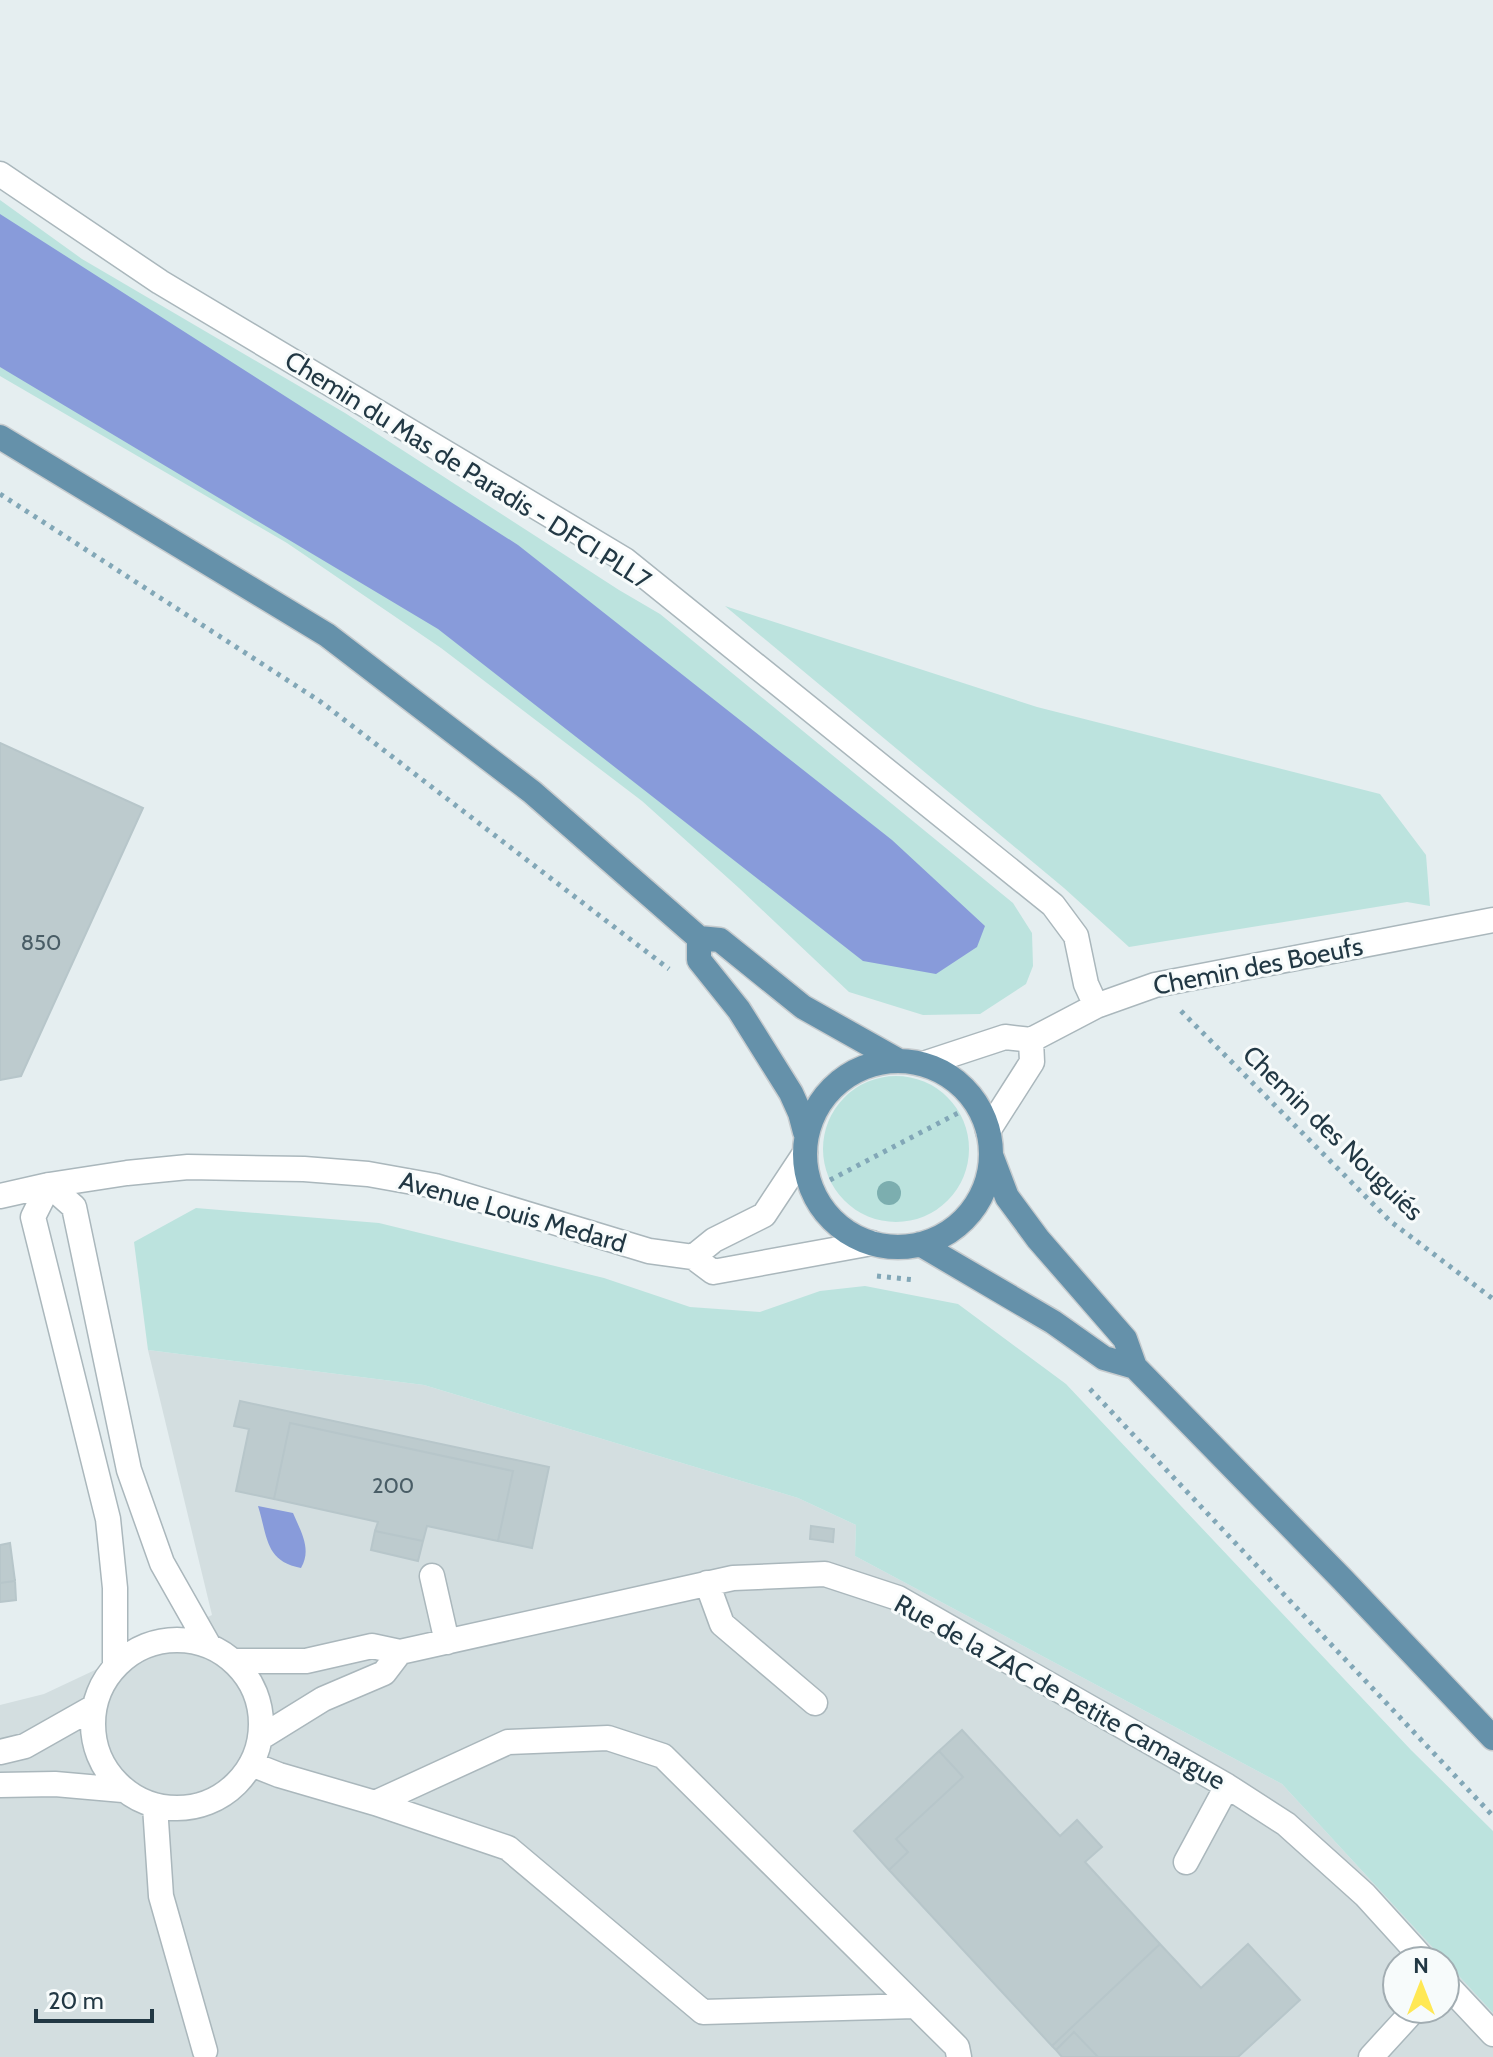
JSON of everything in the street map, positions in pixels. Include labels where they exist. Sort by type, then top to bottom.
[{"type":"main road","points":[[0,437],[327,635],[532,792],[699,938],[720,940],[803,1007],[911,1063],[945,1074],[964,1089],[979,1108],[1007,1197],[1038,1239],[1125,1339],[1135,1367],[1493,1738]]},
{"type":"main road","points":[[699,938],[699,960],[739,1010],[791,1093],[800,1113],[807,1177],[816,1199],[831,1219],[850,1234],[872,1243],[896,1247],[920,1244],[943,1235],[963,1221],[978,1202],[987,1179],[989,1143]]},
{"type":"main road","points":[[805,1142],[817,1106],[832,1088],[852,1073],[875,1064],[911,1063]]},
{"type":"main road","points":[[920,1244],[1053,1322],[1104,1358],[1135,1367]]},
{"type":"street","name":"Chemin du Mas de Paradis - DFCI PLL7","points":[[0,174],[160,282],[625,560],[1053,905],[1076,936],[1086,984],[1096,1006]]},
{"type":"street","name":"Chemin des Boeufs","points":[[1031,1040],[1096,1006],[1155,985],[1493,920]]},
{"type":"street","points":[[911,1063],[1005,1037],[1031,1040],[1032,1062],[989,1143]]},
{"type":"street","points":[[693,1257],[714,1240],[764,1215],[805,1142]]},
{"type":"street","name":"Avenue Louis Medard","points":[[0,1196],[49,1185],[188,1167],[304,1169],[368,1174],[435,1186],[649,1251],[693,1257],[713,1272],[872,1243]]},
{"type":"street","points":[[115,1666],[115,1588],[108,1519],[33,1217],[49,1185],[74,1207],[129,1470],[162,1563],[209,1646]]},
{"type":"street","name":"Rue de la ZAC de Petite Camargue","points":[[400,1652],[733,1578],[825,1574],[898,1598],[1227,1786],[1286,1824],[1365,1895],[1410,1945]]},
{"type":"street","points":[[432,1576],[447,1642]]},
{"type":"street","points":[[707,1583],[722,1624],[815,1703]]},
{"type":"street","points":[[184,1640],[209,1646],[234,1661],[251,1684],[260,1711],[260,1738],[251,1764],[234,1787],[210,1802],[183,1809],[155,1806],[123,1790],[107,1773],[97,1752],[92,1729],[94,1707],[102,1685],[115,1666],[136,1651],[159,1642],[184,1640]]},
{"type":"street","points":[[234,1661],[306,1661],[372,1646],[400,1652],[384,1673],[323,1699],[260,1738]]},
{"type":"street","points":[[0,1752],[25,1746],[94,1707]]},
{"type":"street","points":[[375,1803],[508,1742],[608,1738],[663,1756],[957,2047],[959,2057]]},
{"type":"street","points":[[251,1764],[508,1848],[703,2012],[915,2006]]},
{"type":"street","points":[[0,1785],[55,1784],[123,1790]]},
{"type":"street","points":[[1186,1862],[1227,1786]]},
{"type":"street","points":[[155,1806],[161,1896],[205,2051]]},
{"type":"street","points":[[1461,2000],[1493,2034]]},
{"type":"street","points":[[1371,2057],[1400,2025]]},
{"type":"path","points":[[0,494],[321,702],[679,977]]},
{"type":"path","name":"Chemin des Nouguiés","points":[[1155,985],[1390,1221],[1493,1299]]},
{"type":"path","points":[[830,1180],[960,1112]]},
{"type":"path","points":[[867,1275],[922,1280]]},
{"type":"path","points":[[1081,1381],[1493,1816]]},
{"type":"shaded area","points":[[148,1350],[424,1385],[798,1498],[856,1525],[855,1556],[1282,1784],[1430,1945],[1381,1945],[1381,2025],[1461,2025],[1461,1978],[1493,2013],[1493,2057],[0,2057],[0,1705],[44,1694],[212,1615]]},
{"type":"green space","points":[[0,200],[82,259],[345,413],[660,614],[1013,903],[1032,933],[1033,966],[1026,984],[980,1014],[923,1015],[849,992],[642,801],[441,648],[287,543],[0,376]]},
{"type":"green space","points":[[725,606],[1037,707],[1380,794],[1426,855],[1430,906],[1407,902],[1129,947],[1064,888]]},
{"type":"green space","points":[[896,1076],[924,1081],[948,1097],[964,1121],[969,1149],[964,1177],[948,1201],[924,1217],[896,1222],[868,1217],[844,1201],[828,1177],[823,1149],[828,1121],[844,1097],[868,1081]]},
{"type":"green space","points":[[196,1208],[379,1223],[604,1278],[690,1307],[760,1312],[820,1291],[865,1286],[958,1304],[1066,1384],[1411,1750],[1493,1831],[1493,2013],[1461,1978],[1461,1945],[1430,1945],[1282,1784],[855,1556],[856,1525],[798,1498],[424,1385],[148,1350],[134,1242]]},
{"type":"water","points":[[0,214],[518,545],[892,840],[985,926],[977,947],[936,974],[863,961],[438,629],[0,367]]},
{"type":"water","points":[[258,1506],[293,1513],[305,1547],[301,1568],[289,1565],[274,1554]]},
{"type":"building","points":[[0,743],[143,808],[21,1076],[0,1080]]},
{"type":"building","points":[[240,1401],[549,1467],[532,1548],[498,1541],[513,1471],[290,1423],[274,1499],[236,1491],[249,1429],[234,1426]]},
{"type":"building","points":[[290,1423],[513,1471],[498,1541],[427,1526],[423,1541],[375,1531],[378,1522],[274,1499]]},
{"type":"building","points":[[811,1526],[834,1529],[833,1542],[810,1539]]},
{"type":"building","points":[[375,1531],[423,1541],[418,1561],[371,1550]]},
{"type":"building","points":[[10,1543],[15,1581],[0,1583],[0,1545]]},
{"type":"building","points":[[15,1581],[16,1600],[0,1602],[0,1583]]},
{"type":"building","points":[[962,1730],[1060,1836],[1077,1820],[1102,1847],[1085,1862],[1160,1944],[1052,2046],[889,1870],[908,1852],[896,1839],[963,1777],[939,1751]]},
{"type":"building","points":[[939,1751],[963,1777],[896,1839],[908,1852],[889,1870],[854,1831]]},
{"type":"building","points":[[1160,1944],[1201,1988],[1248,1944],[1300,2000],[1238,2057],[1098,2057],[1074,2032],[1056,2050],[1052,2046]]},
{"type":"building","points":[[1074,2032],[1098,2057],[1062,2057],[1056,2050]]}]
